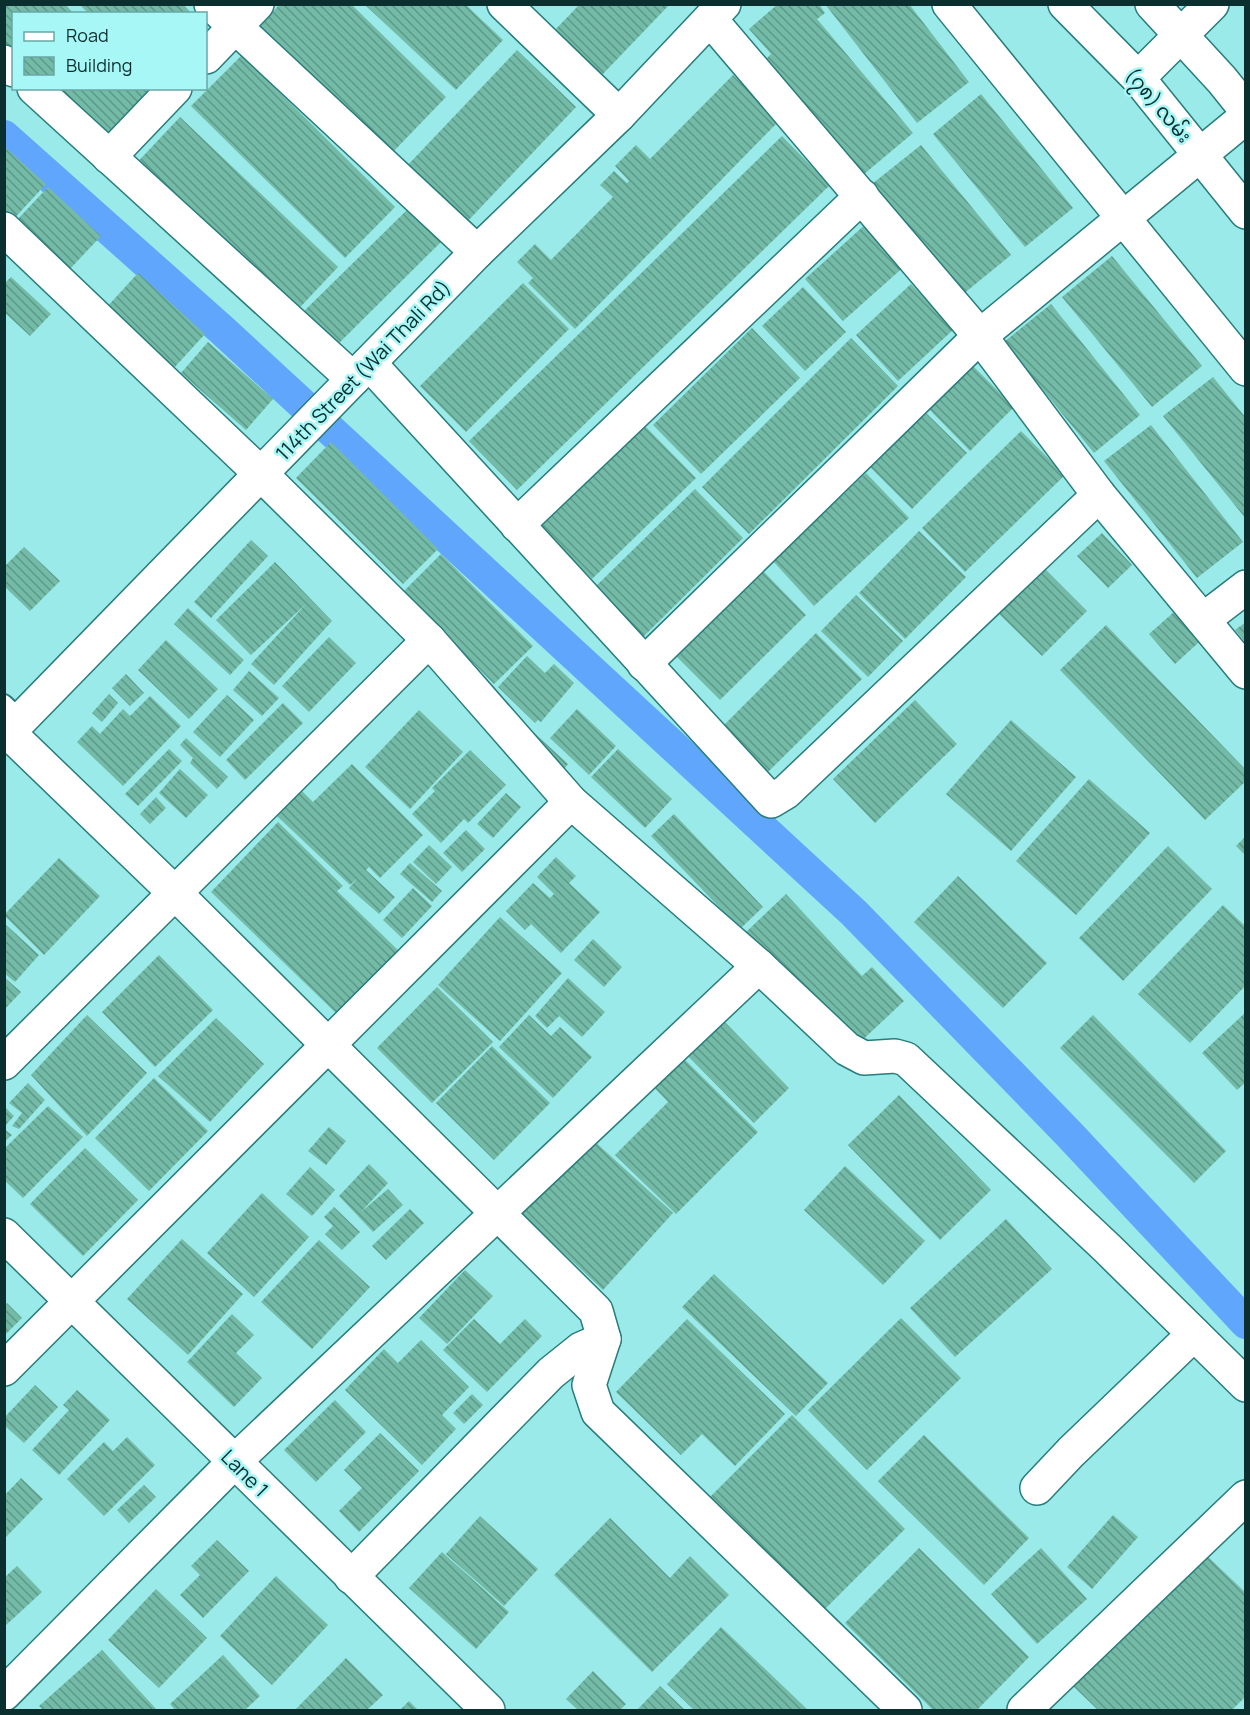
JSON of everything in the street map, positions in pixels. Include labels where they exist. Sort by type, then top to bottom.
[{"type":"street","points":[[211,4],[246,16],[477,252]]},
{"type":"street","points":[[504,4],[619,115]]},
{"type":"street","points":[[948,4],[1245,369]]},
{"type":"street","name":"(၇၈) လမ်း","points":[[1065,4],[1138,78],[1245,212]]},
{"type":"street","points":[[1152,4],[1183,36],[1245,110]]},
{"type":"street","points":[[1138,78],[1183,36],[1212,4]]},
{"type":"street","points":[[717,12],[862,196],[980,336],[1099,495],[1245,672]]},
{"type":"street","name":"114th Street (Wai Thali Rd)","points":[[10,723],[262,475],[477,252],[619,115],[717,12]]},
{"type":"street","points":[[207,56],[246,16]]},
{"type":"street","points":[[36,90],[517,525],[771,801],[786,792],[1099,495]]},
{"type":"street","points":[[110,157],[173,90]]},
{"type":"street","points":[[644,664],[980,336],[1201,156],[1245,117]]},
{"type":"street","points":[[517,525],[862,196]]},
{"type":"street","points":[[4,229],[262,475],[429,640],[571,802],[759,966],[847,1049],[864,1058],[895,1056],[906,1059],[1245,1385]]},
{"type":"street","points":[[1203,621],[1245,587]]},
{"type":"street","points":[[4,1063],[429,640]]},
{"type":"street","points":[[10,723],[326,1045],[596,1311],[604,1339],[589,1385],[598,1412],[905,1710]]},
{"type":"street","points":[[4,1368],[571,802]]},
{"type":"street","points":[[4,1694],[234,1462],[497,1211],[759,966]]},
{"type":"street","name":"Lane 1","points":[[4,1235],[488,1710]]},
{"type":"street","points":[[1037,1488],[1194,1334]]},
{"type":"street","points":[[351,1577],[551,1373],[581,1349],[604,1339]]},
{"type":"street","points":[[1024,1710],[1245,1497]]},
{"type":"building","points":[[4,4],[65,4],[72,12],[12,12],[12,56],[4,49]]},
{"type":"building","points":[[79,4],[183,4],[190,12],[87,12]]},
{"type":"building","points":[[280,4],[351,4],[446,97],[391,154],[260,26]]},
{"type":"building","points":[[364,4],[465,4],[503,40],[456,90]]},
{"type":"building","points":[[580,4],[670,4],[601,76],[554,31]]},
{"type":"building","points":[[778,4],[819,4],[825,13],[817,19],[913,133],[863,175],[766,59],[771,54],[749,29]]},
{"type":"building","points":[[825,4],[909,4],[969,82],[917,123]]},
{"type":"building","points":[[517,50],[576,107],[465,224],[405,168]]},
{"type":"building","points":[[242,55],[395,207],[345,258],[191,106]]},
{"type":"building","points":[[733,75],[779,121],[575,329],[528,283],[533,278],[517,262],[535,244],[551,260],[613,197],[600,185],[614,171],[627,183],[629,181],[615,166],[636,145],[650,159]]},
{"type":"building","points":[[48,90],[149,90],[100,141]]},
{"type":"building","points":[[981,94],[1073,208],[1025,247],[933,134]]},
{"type":"building","points":[[180,117],[338,267],[289,319],[131,169]]},
{"type":"building","points":[[782,136],[830,185],[517,490],[469,441]]},
{"type":"building","points":[[921,145],[1011,255],[962,295],[872,184]]},
{"type":"building","points":[[4,146],[46,184],[9,224],[4,220]]},
{"type":"building","points":[[48,187],[101,236],[70,269],[17,220]]},
{"type":"building","points":[[408,209],[441,242],[329,353],[296,319]]},
{"type":"building","points":[[868,222],[907,264],[843,321],[805,279]]},
{"type":"building","points":[[1112,256],[1202,366],[1152,407],[1062,297]]},
{"type":"building","points":[[138,273],[205,334],[173,369],[106,308]]},
{"type":"building","points":[[11,277],[51,314],[30,336],[4,312],[4,284]]},
{"type":"building","points":[[523,283],[569,329],[466,432],[420,386]]},
{"type":"building","points":[[911,284],[954,329],[898,381],[856,335]]},
{"type":"building","points":[[803,287],[846,332],[805,371],[762,326]]},
{"type":"building","points":[[1051,304],[1140,415],[1094,453],[1004,342]]},
{"type":"building","points":[[752,328],[800,378],[701,474],[653,425]]},
{"type":"building","points":[[851,338],[898,386],[749,534],[702,487]]},
{"type":"building","points":[[208,342],[273,399],[246,430],[181,373]]},
{"type":"building","points":[[971,364],[1014,407],[970,451],[927,407]]},
{"type":"building","points":[[1213,377],[1246,418],[1246,519],[1163,416]]},
{"type":"building","points":[[924,411],[967,453],[912,509],[869,466]]},
{"type":"building","points":[[1151,425],[1243,542],[1197,578],[1104,461]]},
{"type":"building","points":[[645,426],[696,478],[592,579],[541,527]]},
{"type":"building","points":[[1021,431],[1065,475],[965,572],[922,528]]},
{"type":"building","points":[[331,442],[438,549],[403,584],[296,478]]},
{"type":"building","points":[[866,473],[909,518],[814,606],[773,561]]},
{"type":"building","points":[[695,489],[743,538],[641,639],[592,590]]},
{"type":"building","points":[[919,531],[966,577],[905,639],[859,593]]},
{"type":"building","points":[[1102,533],[1132,565],[1108,588],[1077,556]]},
{"type":"building","points":[[251,540],[268,556],[211,618],[194,602]]},
{"type":"building","points":[[24,547],[60,581],[30,611],[4,586],[4,567]]},
{"type":"building","points":[[441,554],[533,646],[494,684],[403,592]]},
{"type":"building","points":[[275,562],[332,621],[274,685],[251,664],[306,604],[251,655],[216,620]]},
{"type":"building","points":[[1042,566],[1087,611],[1042,656],[996,611]]},
{"type":"building","points":[[763,571],[806,615],[720,700],[677,657]]},
{"type":"building","points":[[856,595],[903,641],[868,677],[821,631]]},
{"type":"building","points":[[1182,605],[1208,634],[1175,664],[1149,634]]},
{"type":"building","points":[[188,608],[244,660],[230,675],[174,624]]},
{"type":"building","points":[[1246,622],[1246,643],[1235,630]]},
{"type":"building","points":[[1106,625],[1246,770],[1246,781],[1205,820],[1060,670]]},
{"type":"building","points":[[816,633],[862,679],[768,772],[723,726]]},
{"type":"building","points":[[329,637],[356,663],[309,712],[282,686]]},
{"type":"building","points":[[166,640],[218,689],[189,719],[138,670]]},
{"type":"building","points":[[527,656],[545,673],[554,664],[574,683],[541,722],[538,720],[535,723],[498,687]]},
{"type":"building","points":[[249,671],[279,698],[262,716],[233,690]]},
{"type":"building","points":[[126,674],[144,693],[130,706],[112,688]]},
{"type":"building","points":[[109,694],[118,703],[102,722],[92,713]]},
{"type":"building","points":[[227,695],[254,720],[220,757],[193,732]]},
{"type":"building","points":[[150,696],[181,726],[123,786],[77,742],[92,726],[100,734],[123,709],[130,716]]},
{"type":"building","points":[[915,700],[957,744],[875,823],[833,779]]},
{"type":"building","points":[[283,703],[303,723],[245,780],[226,760]]},
{"type":"building","points":[[577,709],[616,746],[589,775],[550,738]]},
{"type":"building","points":[[419,710],[463,752],[410,809],[365,767]]},
{"type":"building","points":[[1011,720],[1076,777],[1011,851],[946,794]]},
{"type":"building","points":[[531,730],[568,764],[559,775],[521,740]]},
{"type":"building","points":[[186,738],[228,777],[217,789],[190,763],[193,758],[180,745]]},
{"type":"building","points":[[169,749],[182,761],[138,806],[125,794]]},
{"type":"building","points":[[618,749],[672,799],[645,828],[591,777]]},
{"type":"building","points":[[470,750],[506,785],[468,823],[464,819],[441,843],[412,814],[435,791],[432,788]]},
{"type":"building","points":[[352,764],[423,835],[380,878],[369,867],[366,870],[395,897],[379,914],[349,888],[357,879],[350,885],[277,816],[302,791],[313,802]]},
{"type":"building","points":[[180,769],[208,795],[186,818],[159,793]]},
{"type":"building","points":[[1089,779],[1150,833],[1076,915],[1016,861]]},
{"type":"building","points":[[506,793],[521,807],[493,838],[477,824]]},
{"type":"building","points":[[156,797],[166,808],[150,824],[140,814]]},
{"type":"building","points":[[674,814],[763,907],[740,929],[651,836]]},
{"type":"building","points":[[278,822],[343,886],[337,891],[401,953],[339,1016],[211,892]]},
{"type":"building","points":[[466,830],[485,849],[462,872],[443,853]]},
{"type":"building","points":[[1246,836],[1246,856],[1236,846]]},
{"type":"building","points":[[429,845],[452,867],[436,884],[413,862]]},
{"type":"building","points":[[1168,846],[1212,889],[1123,981],[1079,938]]},
{"type":"building","points":[[556,857],[576,876],[569,883],[600,912],[561,953],[531,924],[525,930],[506,911],[533,883],[550,898],[554,894],[537,877]]},
{"type":"building","points":[[59,858],[100,896],[44,955],[4,915]]},
{"type":"building","points":[[410,863],[442,891],[432,902],[400,874]]},
{"type":"building","points":[[958,876],[1047,963],[1003,1008],[914,922]]},
{"type":"building","points":[[413,888],[432,906],[402,938],[383,920]]},
{"type":"building","points":[[786,894],[862,976],[872,967],[904,1001],[854,1048],[746,932]]},
{"type":"building","points":[[1223,905],[1246,927],[1246,985],[1190,1043],[1138,994]]},
{"type":"building","points":[[500,917],[562,973],[500,1041],[438,985]]},
{"type":"building","points":[[4,923],[39,955],[15,982],[4,973]]},
{"type":"building","points":[[593,939],[622,967],[604,987],[574,960]]},
{"type":"building","points":[[159,955],[213,1010],[155,1067],[102,1012]]},
{"type":"building","points":[[4,977],[21,992],[4,1010]]},
{"type":"building","points":[[568,978],[605,1012],[582,1037],[559,1016],[547,1028],[535,1016]]},
{"type":"building","points":[[437,987],[493,1042],[432,1103],[377,1048]]},
{"type":"building","points":[[1246,1012],[1246,1082],[1237,1090],[1202,1053]]},
{"type":"building","points":[[87,1015],[147,1073],[87,1136],[31,1075]]},
{"type":"building","points":[[529,1015],[551,1036],[560,1027],[592,1057],[553,1098],[499,1047]]},
{"type":"building","points":[[1093,1015],[1226,1151],[1194,1183],[1060,1048]]},
{"type":"building","points":[[216,1018],[264,1064],[210,1122],[158,1076]]},
{"type":"building","points":[[721,1018],[789,1088],[754,1123],[685,1053]]},
{"type":"building","points":[[492,1046],[550,1103],[494,1160],[436,1103]]},
{"type":"building","points":[[675,1050],[758,1132],[676,1214],[615,1155],[668,1102],[646,1079]]},
{"type":"building","points":[[154,1078],[208,1131],[149,1191],[95,1138]]},
{"type":"building","points":[[28,1083],[45,1100],[19,1129],[12,1126],[22,1113],[9,1103]]},
{"type":"building","points":[[899,1095],[991,1190],[940,1240],[848,1145]]},
{"type":"building","points":[[4,1106],[14,1116],[4,1127]]},
{"type":"building","points":[[48,1106],[83,1137],[23,1198],[4,1180],[4,1149]]},
{"type":"building","points":[[329,1127],[346,1141],[326,1165],[308,1151]]},
{"type":"building","points":[[4,1129],[12,1135],[4,1142]]},
{"type":"building","points":[[592,1139],[673,1213],[603,1290],[522,1214]]},
{"type":"building","points":[[85,1148],[138,1200],[83,1256],[30,1204]]},
{"type":"building","points":[[369,1164],[388,1183],[361,1212],[388,1189],[403,1205],[373,1232],[339,1196]]},
{"type":"building","points":[[845,1166],[925,1241],[883,1285],[804,1210]]},
{"type":"building","points":[[310,1167],[335,1190],[312,1216],[286,1194]]},
{"type":"building","points":[[262,1193],[309,1237],[254,1297],[207,1253]]},
{"type":"building","points":[[334,1207],[360,1232],[342,1250],[325,1234],[333,1226],[324,1217]]},
{"type":"building","points":[[410,1209],[424,1223],[386,1260],[372,1246]]},
{"type":"building","points":[[1006,1219],[1052,1269],[955,1357],[910,1308]]},
{"type":"building","points":[[182,1239],[243,1294],[188,1355],[127,1299]]},
{"type":"building","points":[[319,1240],[370,1287],[312,1349],[261,1302]]},
{"type":"building","points":[[465,1270],[493,1296],[447,1344],[419,1318]]},
{"type":"building","points":[[714,1274],[828,1383],[796,1416],[682,1307]]},
{"type":"building","points":[[7,1303],[22,1318],[4,1336],[4,1306]]},
{"type":"building","points":[[232,1314],[254,1335],[236,1353],[262,1378],[234,1407],[187,1362]]},
{"type":"building","points":[[901,1318],[961,1378],[867,1470],[808,1410]]},
{"type":"building","points":[[474,1319],[500,1344],[525,1319],[542,1336],[487,1392],[443,1350]]},
{"type":"building","points":[[687,1319],[785,1414],[735,1466],[702,1434],[681,1455],[616,1392]]},
{"type":"building","points":[[421,1340],[469,1387],[442,1415],[456,1429],[422,1465],[345,1390],[384,1349],[398,1363]]},
{"type":"building","points":[[35,1385],[58,1407],[24,1443],[4,1425],[4,1418]]},
{"type":"building","points":[[77,1390],[110,1420],[59,1475],[32,1450],[69,1410],[63,1405]]},
{"type":"building","points":[[472,1394],[483,1405],[464,1424],[453,1413]]},
{"type":"building","points":[[335,1400],[366,1432],[316,1482],[284,1450]]},
{"type":"building","points":[[792,1415],[905,1529],[823,1611],[710,1497]]},
{"type":"building","points":[[380,1433],[419,1471],[359,1532],[339,1511],[362,1488],[344,1470]]},
{"type":"building","points":[[924,1435],[1029,1538],[984,1585],[878,1481]]},
{"type":"building","points":[[127,1437],[155,1465],[104,1516],[67,1479],[104,1442],[113,1451]]},
{"type":"building","points":[[21,1478],[43,1499],[4,1539],[4,1496]]},
{"type":"building","points":[[144,1485],[156,1497],[129,1523],[117,1510]]},
{"type":"building","points":[[1113,1515],[1138,1537],[1092,1589],[1067,1567]]},
{"type":"building","points":[[480,1516],[538,1569],[504,1606],[446,1554]]},
{"type":"building","points":[[610,1518],[670,1578],[690,1556],[729,1595],[652,1672],[554,1575]]},
{"type":"building","points":[[217,1540],[249,1571],[203,1618],[180,1595],[200,1575],[191,1566]]},
{"type":"building","points":[[919,1548],[1029,1657],[977,1710],[933,1710],[845,1623]]},
{"type":"building","points":[[1041,1548],[1087,1599],[1037,1644],[991,1594]]},
{"type":"building","points":[[442,1552],[509,1612],[476,1649],[409,1588]]},
{"type":"building","points":[[1204,1553],[1246,1593],[1246,1696],[1232,1710],[1098,1710],[1073,1686]]},
{"type":"building","points":[[17,1566],[42,1592],[4,1627],[4,1578]]},
{"type":"building","points":[[276,1576],[328,1625],[272,1685],[220,1636]]},
{"type":"building","points":[[156,1589],[207,1638],[159,1688],[108,1640]]},
{"type":"building","points":[[721,1627],[808,1710],[694,1710],[667,1684]]},
{"type":"building","points":[[102,1650],[157,1710],[43,1710],[39,1706]]},
{"type":"building","points":[[223,1655],[260,1696],[245,1710],[175,1710],[170,1704]]},
{"type":"building","points":[[346,1658],[383,1695],[367,1710],[295,1710]]},
{"type":"building","points":[[593,1671],[626,1704],[620,1710],[578,1710],[566,1699]]},
{"type":"building","points":[[660,1686],[685,1710],[637,1710]]},
{"type":"building","points":[[409,1701],[418,1710],[400,1710]]},
{"type":"waterway","points":[[4,136],[222,330],[854,913],[1068,1133],[1246,1323]]}]
